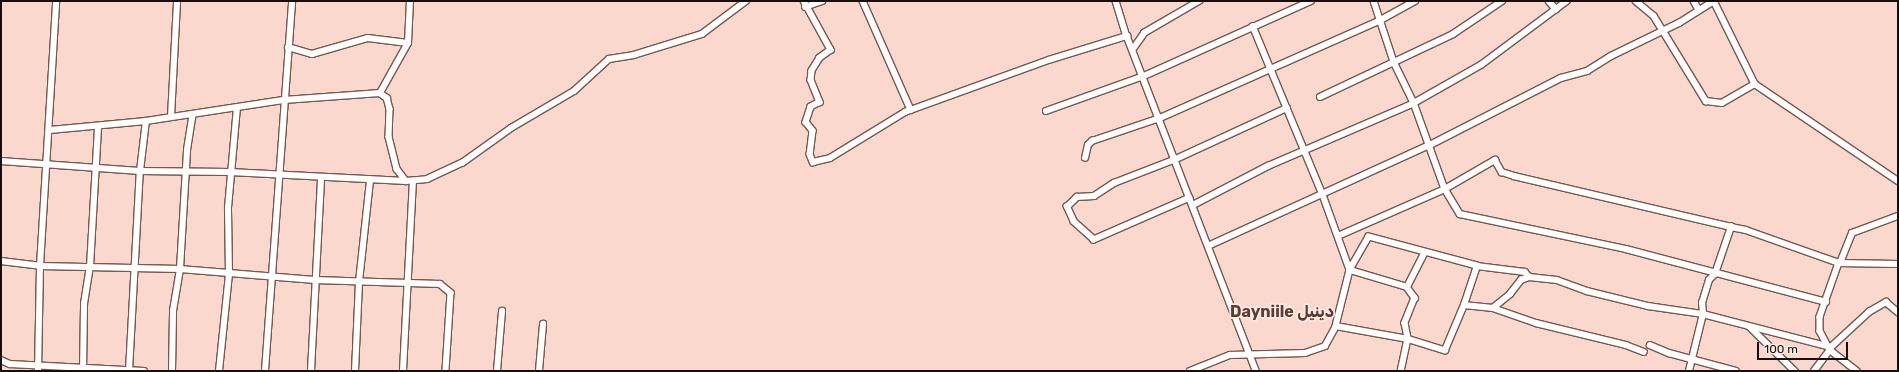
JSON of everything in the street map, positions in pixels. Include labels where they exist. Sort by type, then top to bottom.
[{"type":"street","points":[[38,371],[40,266],[50,130],[56,1]]},
{"type":"street","points":[[171,117],[177,1]]},
{"type":"street","points":[[265,371],[270,277],[292,1]]},
{"type":"street","points":[[380,93],[408,43],[410,1]]},
{"type":"street","points":[[1,161],[140,171],[230,172],[278,176],[370,180],[413,181],[427,179],[462,163],[511,128],[574,91],[609,59],[634,55],[702,34],[746,1]]},
{"type":"street","points":[[822,1],[804,4],[831,50],[820,58],[812,71],[811,80],[820,102],[811,107],[806,122],[813,131],[810,154],[813,162],[830,158],[911,110],[1049,60],[1127,36]]},
{"type":"street","points":[[863,1],[911,110]]},
{"type":"street","points":[[1116,1],[1127,36],[1176,159],[1248,355],[1256,371]]},
{"type":"street","points":[[1133,49],[1144,33],[1199,1]]},
{"type":"street","points":[[1046,111],[1144,76],[1252,26],[1311,1]]},
{"type":"street","points":[[1374,1],[1379,21],[1394,62],[1414,103],[1445,189],[1460,214],[1626,249],[1715,274],[1826,302]]},
{"type":"street","points":[[1085,158],[1088,145],[1092,141],[1160,118],[1269,68],[1379,21],[1415,1]]},
{"type":"street","points":[[1320,97],[1453,34],[1502,1]]},
{"type":"street","points":[[1548,1],[1556,9]]},
{"type":"street","points":[[1193,205],[1268,166],[1414,103],[1481,65],[1567,1]]},
{"type":"street","points":[[1636,1],[1654,16],[1706,101],[1722,103],[1755,84]]},
{"type":"street","points":[[1694,1],[1699,10]]},
{"type":"street","points":[[1208,246],[1323,195],[1430,145],[1561,78],[1587,71],[1610,56],[1663,31],[1714,1],[1755,84],[1898,181]]},
{"type":"street","points":[[1252,26],[1305,150],[1350,270]]},
{"type":"street","points":[[288,47],[312,54],[368,38],[408,43]]},
{"type":"street","points":[[50,130],[98,127],[146,121],[284,100],[380,93],[387,98],[390,108],[389,137],[397,169],[406,181]]},
{"type":"street","points":[[219,371],[229,274],[228,208],[230,172],[237,108]]},
{"type":"street","points":[[1190,198],[1094,240],[1074,222],[1067,207],[1071,201],[1078,197],[1094,196],[1114,183],[1176,159],[1286,108]]},
{"type":"street","points":[[172,371],[173,311],[180,269],[186,171],[193,114]]},
{"type":"street","points":[[129,371],[133,268],[140,171],[146,121]]},
{"type":"street","points":[[83,368],[84,304],[90,267],[94,168],[98,127]]},
{"type":"street","points":[[1338,236],[1445,189],[1496,160],[1502,172],[1514,176],[1731,228],[1746,230],[1839,263],[1898,264]]},
{"type":"street","points":[[312,371],[315,280],[322,178]]},
{"type":"street","points":[[355,371],[360,282],[370,180]]},
{"type":"street","points":[[403,371],[413,181]]},
{"type":"street","points":[[1857,371],[1824,344],[1820,331],[1820,317],[1839,263],[1852,233],[1898,216]]},
{"type":"street","points":[[1689,371],[1703,314],[1702,303],[1709,280],[1715,274],[1731,228]]},
{"type":"street","points":[[1190,371],[1230,355],[1305,353],[1325,346],[1336,326],[1350,270],[1369,237],[1477,266],[1525,272],[1529,277]]},
{"type":"street","points":[[1407,287],[1424,253]]},
{"type":"street","points":[[1,261],[40,266],[180,269],[315,280],[440,284],[451,293],[446,371]]},
{"type":"street","points":[[1336,326],[1408,339],[1445,350],[1464,305],[1477,266]]},
{"type":"street","points":[[1350,270],[1407,287],[1415,298],[1405,323],[1408,339],[1401,371]]},
{"type":"street","points":[[1493,308],[1510,294],[1521,280],[1529,277],[1557,280],[1587,291],[1648,306],[1703,314],[1750,327],[1772,330],[1803,341],[1824,344],[1831,347],[1869,312],[1886,302],[1898,312]]},
{"type":"street","points":[[1464,305],[1493,308],[1536,323],[1626,345],[1644,352]]},
{"type":"street","points":[[497,371],[502,311]]},
{"type":"street","points":[[539,371],[543,324]]},
{"type":"street","points":[[1750,327],[1795,371]]},
{"type":"street","points":[[1650,345],[1692,359],[1736,371]]},
{"type":"street","points":[[1814,371],[1830,350]]},
{"type":"street","points":[[1,360],[10,364],[39,364],[144,371]]},
{"type":"district","name":"Dayniile دينيل","points":[[1282,312]]}]
